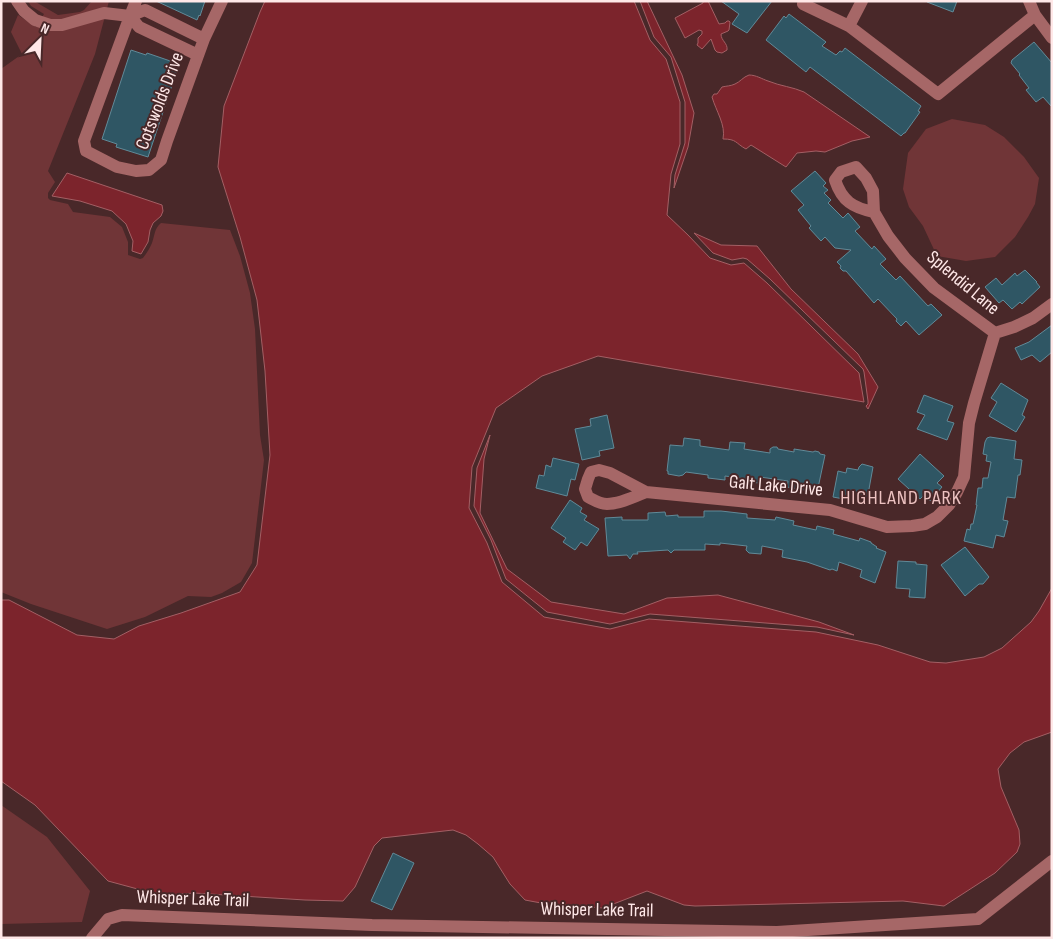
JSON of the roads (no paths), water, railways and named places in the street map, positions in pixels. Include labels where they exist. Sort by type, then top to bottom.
[{"type":"street","points":[[17,1],[24,11],[35,20],[50,25],[62,25],[104,13],[130,16],[145,10],[204,39]]},
{"type":"street","name":"Cotswolds Drive","points":[[136,1],[84,142],[86,151],[116,167],[136,171],[149,170],[161,160],[166,141],[204,39],[222,1]]},
{"type":"street","points":[[804,1],[803,4],[849,26],[938,94],[1035,15]]},
{"type":"street","points":[[849,26],[862,1]]},
{"type":"street","points":[[1029,1],[1035,15],[1052,38]]},
{"type":"street","points":[[130,16],[138,27],[198,56]]},
{"type":"street","name":"Splendid Lane","points":[[874,212],[888,236],[924,278],[934,288],[995,334]]},
{"type":"street","points":[[995,334],[1033,318],[1052,304]]},
{"type":"street","name":"Galt Lake Drive","points":[[646,492],[830,510],[887,527],[925,524],[949,505],[964,477],[969,423],[995,334]]},
{"type":"street","name":"Whisper Lake Trail","points":[[92,938],[108,919],[122,915],[372,925],[777,932],[978,919],[1052,861]]},
{"type":"street","points":[[366,938],[372,925]]},
{"type":"district","name":"HIGHLAND PARK","points":[[901,498]]}]
